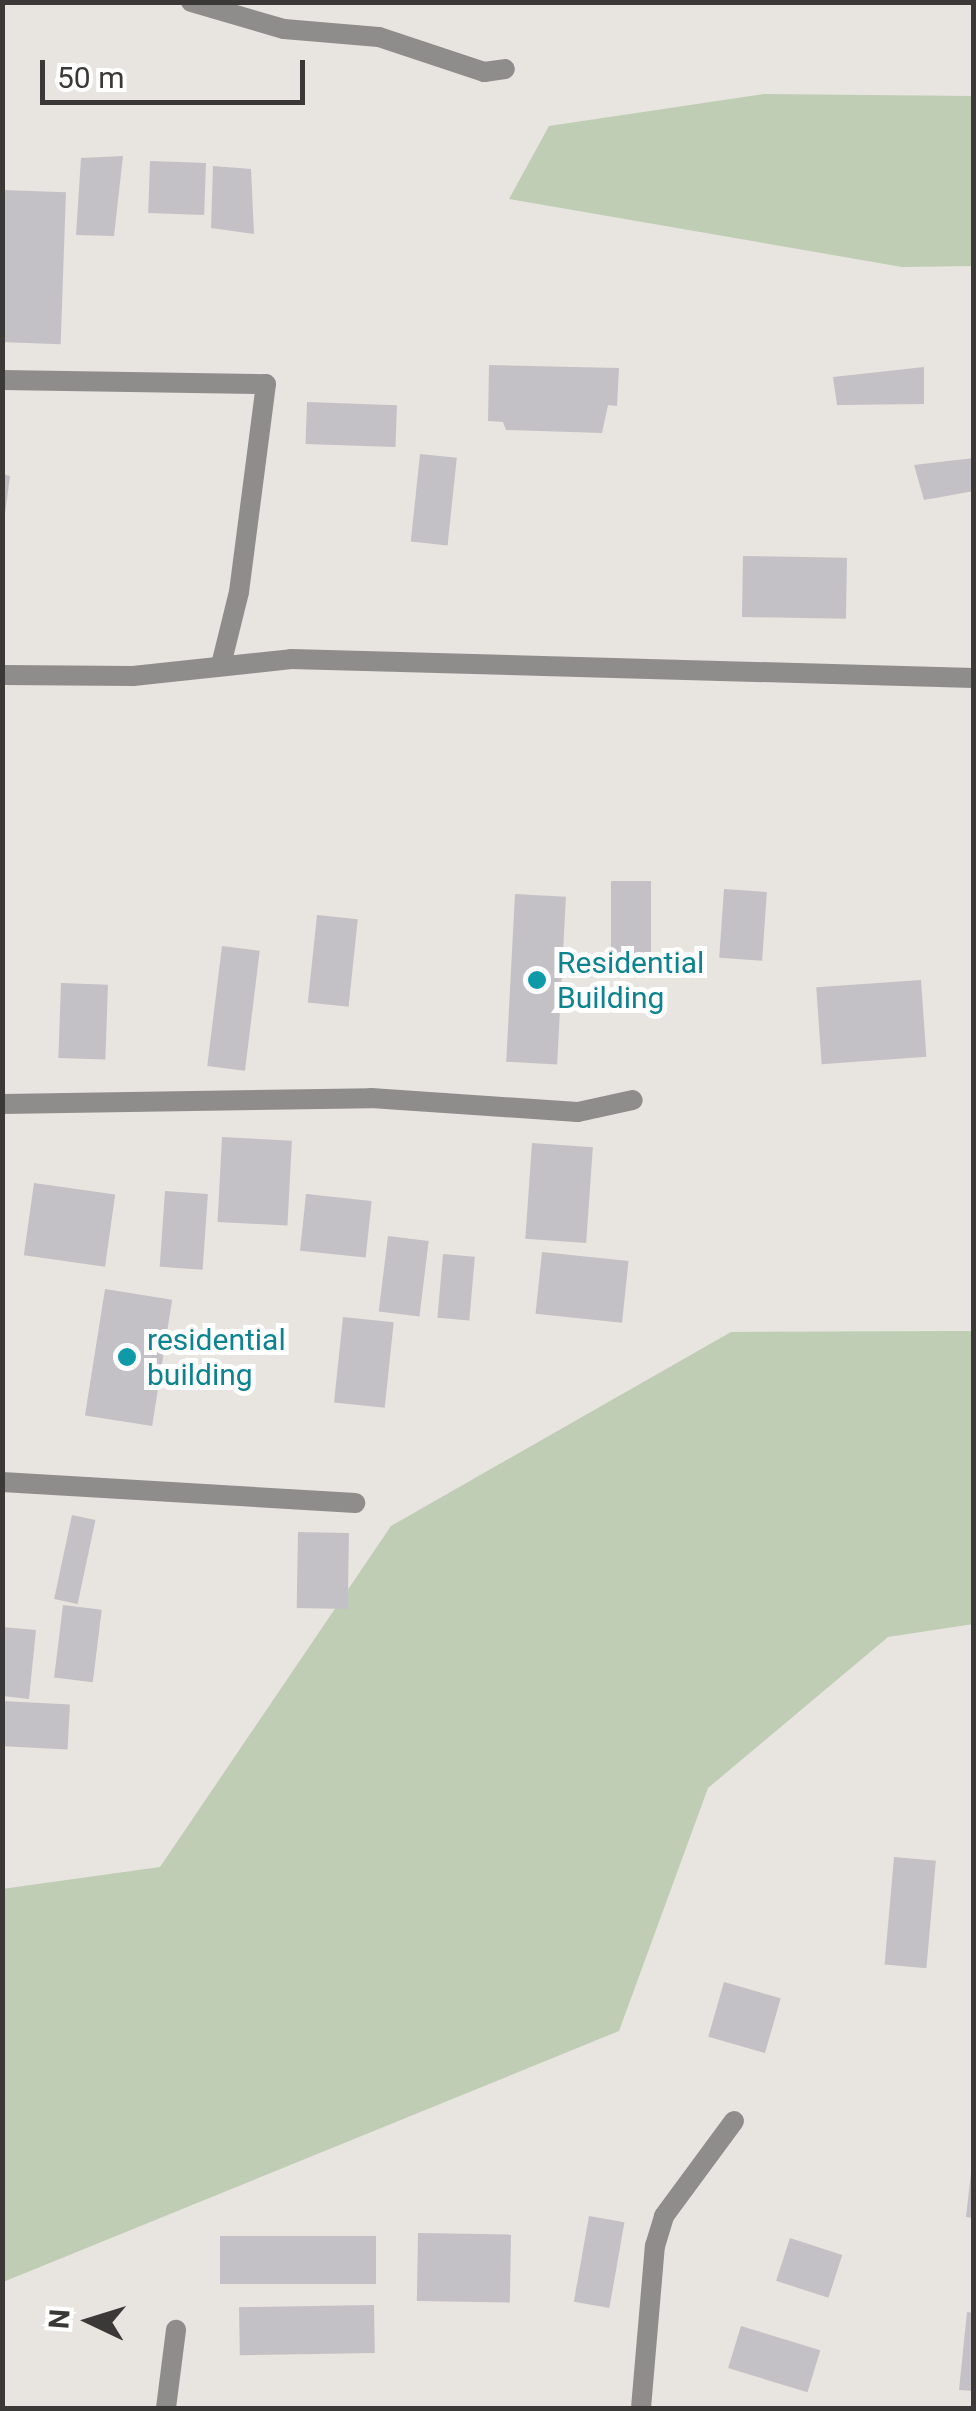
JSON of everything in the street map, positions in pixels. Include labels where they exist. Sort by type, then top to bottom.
[{"type":"street","points":[[191,2],[284,29],[379,37],[484,72],[505,69]]},
{"type":"street","points":[[2,380],[266,384],[239,592],[221,665]]},
{"type":"street","points":[[2,676],[133,676],[291,659],[974,678]]},
{"type":"street","points":[[2,1104],[371,1098],[578,1112],[634,1100]]},
{"type":"street","points":[[2,1482],[355,1503]]},
{"type":"street","points":[[641,2408],[654,2246],[664,2216],[734,2121]]},
{"type":"street","points":[[166,2408],[176,2330]]},
{"type":"green space","points":[[764,94],[973,96],[973,266],[902,267],[509,199],[549,126]]},
{"type":"green space","points":[[973,1331],[973,1624],[888,1637],[708,1788],[619,2031],[3,2282],[2,1889],[160,1867],[391,1526],[731,1332]]},
{"type":"building","points":[[123,156],[114,236],[76,235],[81,158]]},
{"type":"building","points":[[150,161],[206,163],[204,215],[148,213]]},
{"type":"building","points":[[213,166],[251,169],[254,234],[211,228]]},
{"type":"building","points":[[2,190],[66,192],[61,344],[2,342]]},
{"type":"building","points":[[489,365],[619,368],[617,406],[608,405],[602,433],[506,430],[503,422],[488,421]]},
{"type":"building","points":[[924,367],[924,404],[837,405],[833,377]]},
{"type":"building","points":[[307,402],[397,405],[395,447],[306,444]]},
{"type":"building","points":[[420,454],[457,458],[448,545],[411,542]]},
{"type":"building","points":[[974,458],[974,491],[924,500],[914,465]]},
{"type":"building","points":[[2,474],[10,476],[5,514],[2,514]]},
{"type":"building","points":[[743,556],[847,558],[846,619],[742,617]]},
{"type":"building","name":"Residential Building","points":[[611,881],[651,881],[651,971],[611,971]]},
{"type":"building","name":"Residential Building","points":[[724,889],[767,892],[762,961],[719,958]]},
{"type":"building","name":"Residential Building","points":[[515,894],[566,897],[557,1064],[506,1062]]},
{"type":"building","points":[[317,915],[358,919],[349,1007],[308,1003]]},
{"type":"building","points":[[222,946],[260,951],[245,1071],[207,1066]]},
{"type":"building","points":[[921,980],[926,1057],[822,1064],[816,987]]},
{"type":"building","points":[[61,983],[108,985],[105,1060],[58,1058]]},
{"type":"building","points":[[222,1137],[292,1141],[287,1226],[218,1222]]},
{"type":"building","points":[[532,1143],[593,1147],[586,1243],[525,1239]]},
{"type":"building","name":"Residential Building","points":[[34,1183],[115,1194],[105,1267],[24,1255]]},
{"type":"building","name":"Residential Building","points":[[165,1191],[208,1194],[203,1270],[160,1267]]},
{"type":"building","name":"Residential Building","points":[[306,1194],[372,1201],[366,1258],[300,1251]]},
{"type":"building","points":[[388,1236],[429,1241],[419,1316],[379,1311]]},
{"type":"building","points":[[542,1252],[629,1261],[622,1323],[536,1314]]},
{"type":"building","points":[[443,1254],[475,1257],[469,1321],[437,1318]]},
{"type":"building","name":"residential building","points":[[105,1289],[172,1300],[152,1426],[85,1415]]},
{"type":"building","name":"Residential Building","points":[[343,1317],[394,1322],[385,1408],[334,1403]]},
{"type":"building","points":[[72,1515],[95,1520],[78,1604],[54,1599]]},
{"type":"building","points":[[298,1532],[349,1533],[348,1609],[297,1608]]},
{"type":"building","points":[[63,1605],[102,1610],[93,1682],[54,1677]]},
{"type":"building","points":[[2,1627],[36,1630],[29,1699],[2,1696]]},
{"type":"building","points":[[2,1701],[70,1705],[68,1749],[2,1746]]},
{"type":"building","points":[[894,1857],[936,1861],[926,1968],[885,1965]]},
{"type":"building","points":[[724,1982],[781,1998],[765,2053],[708,2037]]},
{"type":"building","points":[[974,2173],[974,2218],[966,2217]]},
{"type":"building","points":[[589,2216],[624,2222],[609,2308],[574,2302]]},
{"type":"building","points":[[418,2233],[511,2235],[510,2303],[417,2301]]},
{"type":"building","points":[[220,2236],[376,2236],[376,2284],[220,2284]]},
{"type":"building","points":[[790,2238],[842,2255],[828,2298],[776,2281]]},
{"type":"building","points":[[374,2305],[375,2353],[240,2355],[239,2307]]},
{"type":"building","points":[[967,2312],[974,2313],[974,2391],[959,2390]]},
{"type":"building","points":[[741,2326],[820,2350],[808,2392],[728,2368]]},
{"type":"place","name":"Residential Building","points":[[537,980]]},
{"type":"place","name":"residential building","points":[[127,1357]]}]
